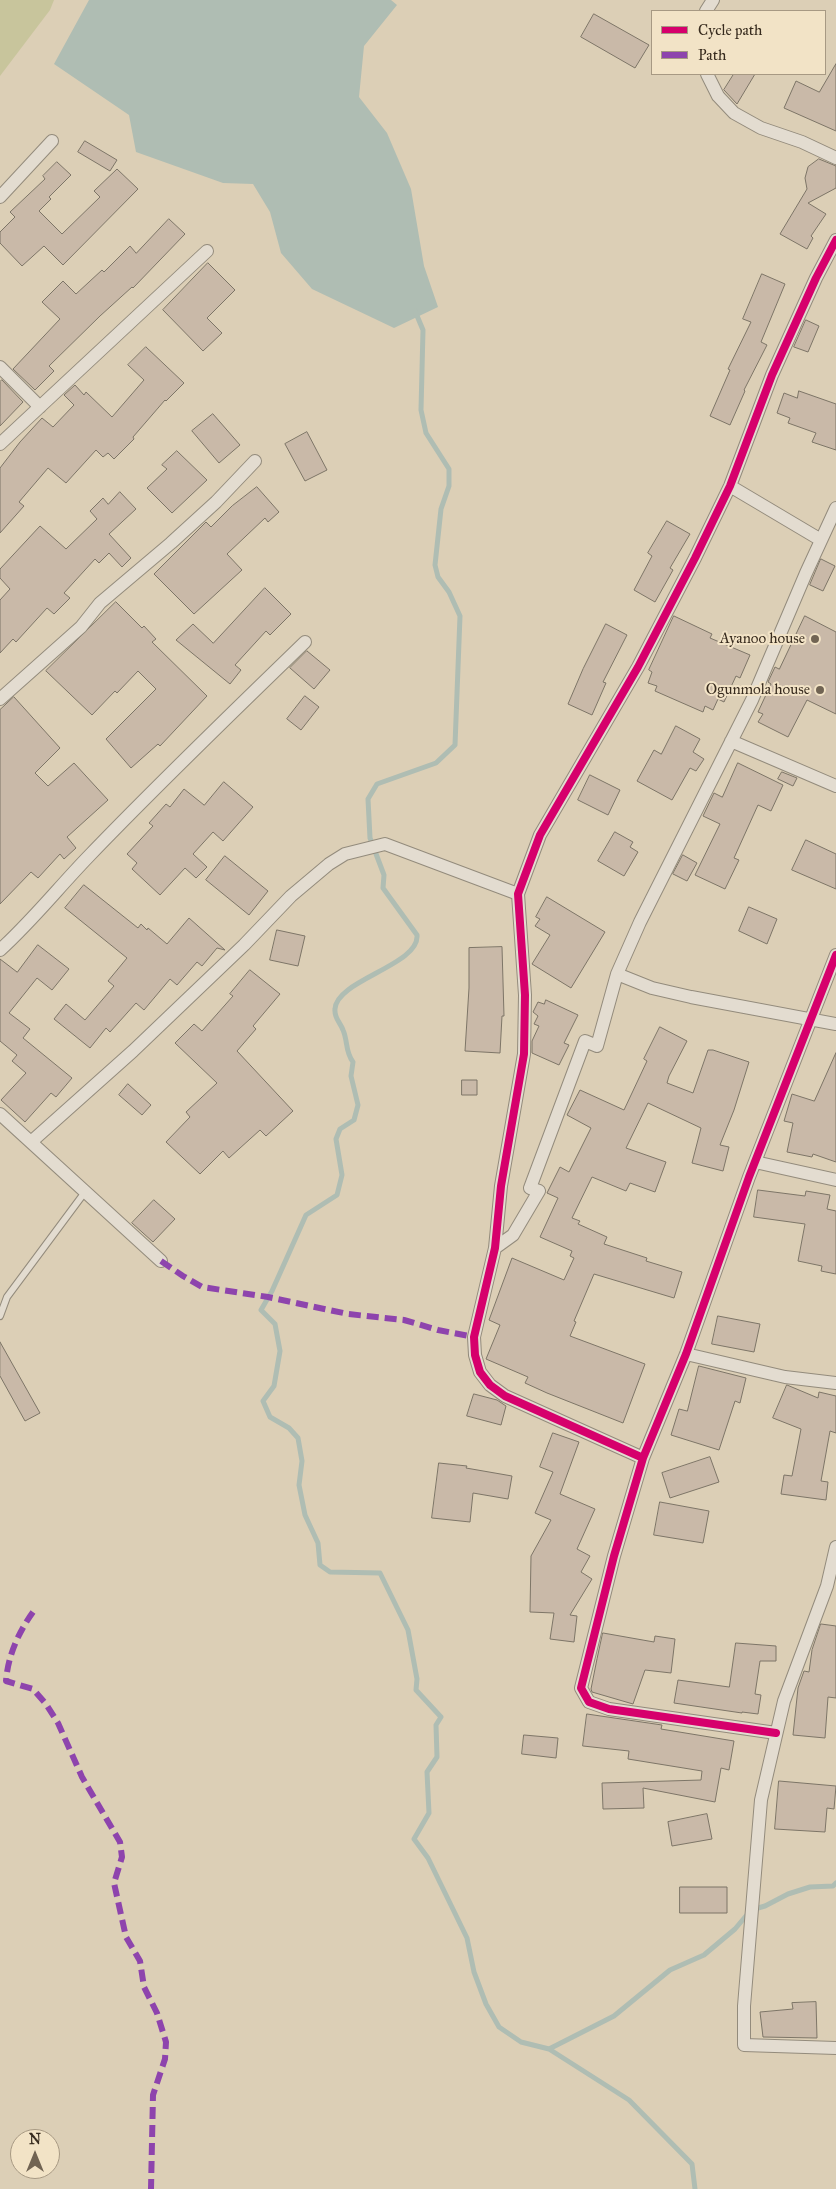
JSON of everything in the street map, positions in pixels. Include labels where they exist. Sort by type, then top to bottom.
[{"type":"street","points":[[708,75],[718,96],[734,113],[762,128],[802,142],[836,158]]},
{"type":"street","points":[[0,197],[52,141]]},
{"type":"street","points":[[643,1458],[505,1396],[490,1385],[480,1372],[475,1355],[474,1337],[495,1248],[501,1186],[524,1054],[525,994],[518,894],[540,835],[638,667],[696,558],[730,486],[772,375],[816,278],[836,240]]},
{"type":"street","points":[[0,444],[207,251]]},
{"type":"street","points":[[0,367],[40,407]]},
{"type":"street","points":[[0,699],[81,627],[100,603],[216,502],[255,461]]},
{"type":"street","points":[[730,486],[821,540]]},
{"type":"street","points":[[495,1248],[512,1236],[539,1191],[530,1188],[551,1126],[584,1041],[597,1046],[617,974],[640,922],[752,700],[836,508]]},
{"type":"street","points":[[0,950],[156,788],[305,642]]},
{"type":"street","points":[[731,741],[836,786]]},
{"type":"street","points":[[31,1142],[140,1044],[244,945],[290,896],[329,864],[345,854],[385,844],[518,894]]},
{"type":"street","points":[[776,1733],[609,1708],[589,1702],[581,1688],[614,1556],[643,1458],[686,1354],[755,1162],[836,955]]},
{"type":"street","points":[[617,974],[652,988],[668,992],[836,1024]]},
{"type":"street","points":[[0,1114],[161,1261]]},
{"type":"street","points":[[755,1162],[836,1180]]},
{"type":"street","points":[[686,1354],[785,1376],[836,1383]]},
{"type":"street","points":[[836,1546],[828,1586],[784,1701],[761,1800],[744,2006],[744,2046],[836,2048]]},
{"type":"lane","points":[[0,1316],[7,1297],[86,1192]]},
{"type":"shaded area","points":[[0,0],[54,0],[50,10],[0,76]]},
{"type":"shaded area","points":[[89,0],[391,0],[397,5],[364,46],[359,97],[387,133],[411,189],[424,266],[438,307],[394,328],[312,289],[281,253],[270,212],[253,184],[223,183],[136,152],[129,115],[54,64]]},
{"type":"building","points":[[594,14],[649,45],[635,68],[581,37]]},
{"type":"building","points":[[836,64],[836,131],[784,108],[796,81],[819,92]]},
{"type":"building","points":[[733,75],[754,75],[737,104],[724,90]]},
{"type":"building","points":[[85,141],[117,160],[110,171],[78,152]]},
{"type":"building","points":[[819,159],[836,166],[836,188],[808,203],[826,214],[811,236],[813,238],[807,249],[780,234],[807,189],[805,178],[808,167]]},
{"type":"building","points":[[57,162],[71,175],[49,197],[51,199],[39,211],[62,234],[100,197],[94,191],[117,169],[138,189],[63,265],[44,246],[22,266],[0,243],[0,232],[15,217],[10,212],[45,179],[43,176]]},
{"type":"building","points":[[169,219],[185,234],[133,288],[100,316],[49,366],[54,371],[35,390],[13,369],[60,319],[42,302],[63,281],[76,294],[102,270],[104,272],[130,246],[136,253]]},
{"type":"building","points":[[208,263],[235,290],[207,318],[222,333],[203,351],[163,310]]},
{"type":"building","points":[[762,274],[785,284],[761,342],[767,345],[744,390],[730,425],[710,416],[730,370],[728,369],[751,322],[743,319]]},
{"type":"building","points":[[806,320],[819,326],[808,352],[794,347]]},
{"type":"building","points":[[146,347],[184,383],[165,400],[133,437],[134,439],[114,459],[108,453],[103,457],[96,450],[66,483],[48,468],[19,502],[24,506],[0,533],[0,468],[20,442],[42,418],[53,427],[74,405],[64,395],[75,385],[84,395],[86,392],[112,417],[144,380],[128,365]]},
{"type":"building","points":[[2,380],[23,402],[0,426],[0,382]]},
{"type":"building","points":[[799,391],[836,404],[836,450],[812,442],[816,433],[788,423],[790,418],[777,413],[784,393],[797,398]]},
{"type":"building","points":[[213,414],[240,445],[219,463],[192,431]]},
{"type":"building","points":[[307,432],[327,470],[305,481],[285,444]]},
{"type":"building","points":[[177,451],[207,480],[172,513],[147,488],[167,469],[162,465]]},
{"type":"building","points":[[257,487],[279,512],[268,522],[265,518],[227,554],[242,570],[194,614],[154,574],[206,522],[211,527],[232,506]]},
{"type":"building","points":[[120,492],[136,509],[109,534],[131,558],[122,567],[109,553],[99,563],[95,559],[64,593],[70,598],[54,614],[47,608],[16,642],[13,639],[0,653],[0,600],[10,589],[0,578],[0,569],[40,526],[66,549],[97,519],[90,511],[103,498],[108,504]]},
{"type":"building","points":[[667,521],[690,534],[670,568],[673,570],[655,602],[634,590],[652,556],[648,553]]},
{"type":"building","points":[[821,559],[835,566],[823,591],[810,585]]},
{"type":"building","points":[[265,588],[291,614],[270,635],[266,631],[235,665],[241,670],[230,684],[176,640],[193,624],[213,643]]},
{"type":"building","points":[[116,602],[142,628],[144,626],[156,639],[152,642],[207,696],[160,746],[158,744],[131,768],[106,739],[156,689],[138,671],[92,715],[46,671]]},
{"type":"building","points":[[674,616],[712,634],[710,638],[750,655],[740,678],[736,676],[724,702],[718,699],[713,710],[705,706],[703,712],[655,691],[657,686],[648,683],[652,672],[649,670]]},
{"type":"building","points":[[805,616],[836,632],[836,714],[807,700],[788,737],[758,722],[763,714],[758,712],[771,684],[768,682],[775,667],[779,669]]},
{"type":"building","points":[[606,624],[627,635],[603,682],[606,683],[592,715],[568,704]]},
{"type":"building","points":[[307,651],[330,670],[314,689],[290,668]]},
{"type":"building","points":[[305,696],[319,707],[301,730],[287,719]]},
{"type":"building","points":[[14,697],[60,748],[35,773],[48,786],[74,763],[108,800],[67,837],[76,848],[64,859],[60,854],[38,878],[31,872],[0,904],[0,710]]},
{"type":"building","points":[[676,726],[700,739],[693,752],[704,759],[696,771],[690,768],[672,800],[637,781],[654,750],[661,754]]},
{"type":"building","points":[[738,763],[783,785],[771,811],[758,805],[734,858],[739,860],[725,889],[695,875],[720,824],[703,816],[714,793],[722,797]]},
{"type":"building","points":[[782,772],[797,778],[793,786],[778,779]]},
{"type":"building","points":[[590,775],[620,790],[608,815],[578,800]]},
{"type":"building","points":[[224,782],[253,807],[223,841],[213,832],[193,854],[207,867],[196,878],[185,868],[160,895],[132,869],[137,863],[127,854],[153,826],[149,823],[166,804],[170,807],[184,789],[204,805]]},
{"type":"building","points":[[615,832],[633,842],[630,847],[638,852],[624,876],[598,861]]},
{"type":"building","points":[[806,840],[836,854],[836,889],[792,870]]},
{"type":"building","points":[[683,855],[697,863],[687,881],[673,874]]},
{"type":"building","points":[[225,856],[268,891],[249,915],[206,880]]},
{"type":"building","points":[[84,885],[138,928],[141,924],[167,944],[189,918],[225,950],[217,948],[202,966],[197,962],[177,985],[170,979],[144,1010],[136,1003],[110,1032],[106,1028],[90,1048],[54,1019],[66,1004],[85,1020],[114,986],[108,981],[127,958],[65,908]]},
{"type":"building","points":[[547,897],[605,932],[571,988],[532,964],[550,935],[535,926],[540,919],[536,917]]},
{"type":"building","points":[[749,907],[777,919],[767,944],[739,931]]},
{"type":"building","points":[[277,930],[305,936],[298,966],[270,960]]},
{"type":"building","points":[[38,945],[69,969],[52,990],[37,978],[9,1013],[30,1029],[23,1038],[72,1078],[56,1097],[51,1093],[25,1122],[1,1100],[26,1073],[12,1061],[17,1055],[0,1041],[0,959],[17,972]]},
{"type":"building","points":[[502,947],[504,1016],[502,1016],[500,1053],[465,1051],[469,988],[469,948]]},
{"type":"building","points":[[250,970],[280,994],[253,1026],[256,1029],[237,1051],[293,1111],[266,1136],[260,1130],[229,1158],[223,1151],[200,1174],[166,1142],[190,1117],[186,1112],[217,1083],[175,1043],[194,1024],[202,1031],[233,996],[230,994]]},
{"type":"building","points":[[546,1000],[578,1015],[564,1043],[569,1045],[559,1065],[532,1053],[532,1041],[539,1026],[534,1024],[538,1016],[533,1012],[538,1002],[544,1004]]},
{"type":"building","points":[[660,1027],[687,1041],[667,1083],[693,1093],[708,1050],[749,1062],[734,1110],[720,1145],[729,1147],[723,1171],[692,1163],[701,1128],[648,1103],[626,1148],[666,1162],[655,1192],[630,1183],[626,1191],[592,1177],[572,1218],[580,1221],[578,1224],[607,1237],[604,1244],[647,1258],[646,1261],[682,1272],[674,1298],[594,1274],[574,1321],[576,1322],[570,1336],[645,1364],[623,1423],[525,1383],[528,1377],[486,1359],[500,1325],[489,1320],[512,1258],[564,1280],[574,1258],[570,1256],[572,1251],[540,1237],[558,1198],[547,1193],[560,1167],[569,1172],[591,1128],[567,1115],[580,1090],[624,1110],[647,1061],[644,1059]]},
{"type":"building","points":[[836,1053],[836,1162],[813,1154],[812,1157],[787,1152],[793,1123],[784,1121],[792,1094],[814,1101]]},
{"type":"building","points":[[462,1080],[477,1080],[477,1095],[462,1095]]},
{"type":"building","points":[[128,1084],[151,1105],[142,1115],[119,1095]]},
{"type":"building","points":[[758,1190],[805,1196],[806,1191],[830,1195],[827,1209],[836,1211],[836,1274],[821,1271],[822,1266],[798,1261],[805,1224],[754,1217]]},
{"type":"building","points":[[154,1200],[175,1219],[153,1242],[132,1223]]},
{"type":"building","points":[[718,1316],[760,1324],[754,1352],[712,1344]]},
{"type":"building","points":[[0,1342],[40,1413],[25,1421],[0,1376]]},
{"type":"building","points":[[699,1366],[746,1378],[740,1403],[735,1401],[719,1450],[671,1435],[679,1409],[687,1411]]},
{"type":"building","points":[[787,1385],[818,1398],[819,1392],[836,1396],[836,1433],[830,1431],[821,1481],[828,1482],[826,1500],[781,1494],[784,1475],[792,1476],[801,1429],[773,1418]]},
{"type":"building","points":[[474,1394],[497,1400],[506,1406],[501,1425],[467,1416]]},
{"type":"building","points":[[553,1433],[579,1442],[560,1494],[595,1509],[577,1549],[590,1556],[581,1572],[592,1579],[570,1615],[577,1616],[574,1642],[550,1639],[554,1613],[530,1612],[531,1556],[551,1520],[535,1513],[553,1472],[540,1467]]},
{"type":"building","points":[[710,1457],[719,1482],[670,1498],[662,1473]]},
{"type":"building","points":[[439,1463],[467,1466],[466,1468],[512,1476],[508,1499],[473,1493],[470,1522],[432,1518]]},
{"type":"building","points":[[660,1502],[709,1511],[703,1543],[654,1535]]},
{"type":"building","points":[[821,1624],[836,1626],[836,1698],[828,1697],[825,1738],[793,1735],[798,1688],[804,1671],[809,1672],[812,1650]]},
{"type":"building","points":[[603,1633],[654,1642],[655,1636],[675,1639],[671,1673],[645,1670],[633,1704],[592,1692],[591,1689]]},
{"type":"building","points":[[736,1643],[776,1646],[776,1661],[760,1661],[755,1694],[761,1695],[758,1714],[674,1703],[678,1680],[729,1687]]},
{"type":"building","points":[[587,1714],[662,1725],[661,1729],[734,1741],[729,1770],[721,1768],[715,1802],[643,1788],[644,1808],[603,1809],[602,1783],[701,1780],[702,1771],[628,1759],[629,1751],[583,1746]]},
{"type":"building","points":[[524,1735],[558,1738],[556,1758],[522,1754]]},
{"type":"building","points":[[779,1781],[836,1786],[834,1809],[827,1808],[825,1832],[775,1829]]},
{"type":"building","points":[[707,1814],[712,1839],[672,1846],[668,1822]]},
{"type":"building","points":[[680,1887],[727,1887],[727,1913],[680,1913]]},
{"type":"building","points":[[816,2002],[817,2038],[763,2037],[760,2012],[793,2009],[792,2003]]},
{"type":"waterway","points":[[415,311],[423,330],[421,410],[426,433],[449,469],[449,486],[441,509],[435,565],[438,577],[449,592],[460,616],[455,745],[436,763],[377,784],[368,799],[370,838],[384,875],[383,888],[417,935],[414,946],[406,955],[349,989],[339,999],[335,1009],[336,1017],[345,1034],[349,1054],[353,1062],[351,1076],[358,1105],[354,1120],[340,1129],[336,1139],[342,1175],[337,1195],[306,1215],[272,1291],[261,1310],[275,1324],[280,1351],[274,1386],[263,1401],[270,1417],[289,1428],[298,1438],[302,1461],[299,1485],[305,1515],[318,1543],[320,1565],[330,1572],[380,1573],[408,1630],[417,1679],[416,1690],[441,1717],[436,1725],[437,1757],[427,1772],[429,1813],[414,1839],[428,1858],[467,1938],[474,1972],[486,2004],[499,2027],[521,2042],[549,2049],[629,2100],[692,2164],[695,2189]]},
{"type":"waterway","points":[[549,2049],[614,2016],[670,1970],[704,1955],[735,1929],[751,1910],[810,1887],[833,1886],[836,1883]]},
{"type":"marked path","points":[[161,1261],[202,1287],[268,1297],[348,1314],[404,1320],[438,1330],[474,1337]]},
{"type":"marked path","points":[[33,1612],[15,1645],[6,1681],[33,1689],[46,1704],[58,1723],[82,1777],[120,1842],[122,1857],[114,1883],[126,1937],[140,1961],[144,1987],[157,2013],[166,2042],[165,2059],[153,2095],[151,2189]]},
{"type":"cycle path","points":[[643,1458],[505,1396],[490,1385],[480,1372],[475,1355],[474,1337],[495,1248],[501,1186],[524,1054],[525,995],[518,894],[540,835],[638,667],[695,558],[730,486],[772,375],[816,278],[836,240]]},
{"type":"cycle path","points":[[776,1733],[609,1709],[589,1702],[581,1688],[614,1556],[643,1458],[686,1354],[749,1177],[836,955]]},
{"type":"place","name":"Ayanoo house","points":[[815,639]]},
{"type":"place","name":"Ogunmola house","points":[[820,690]]}]
